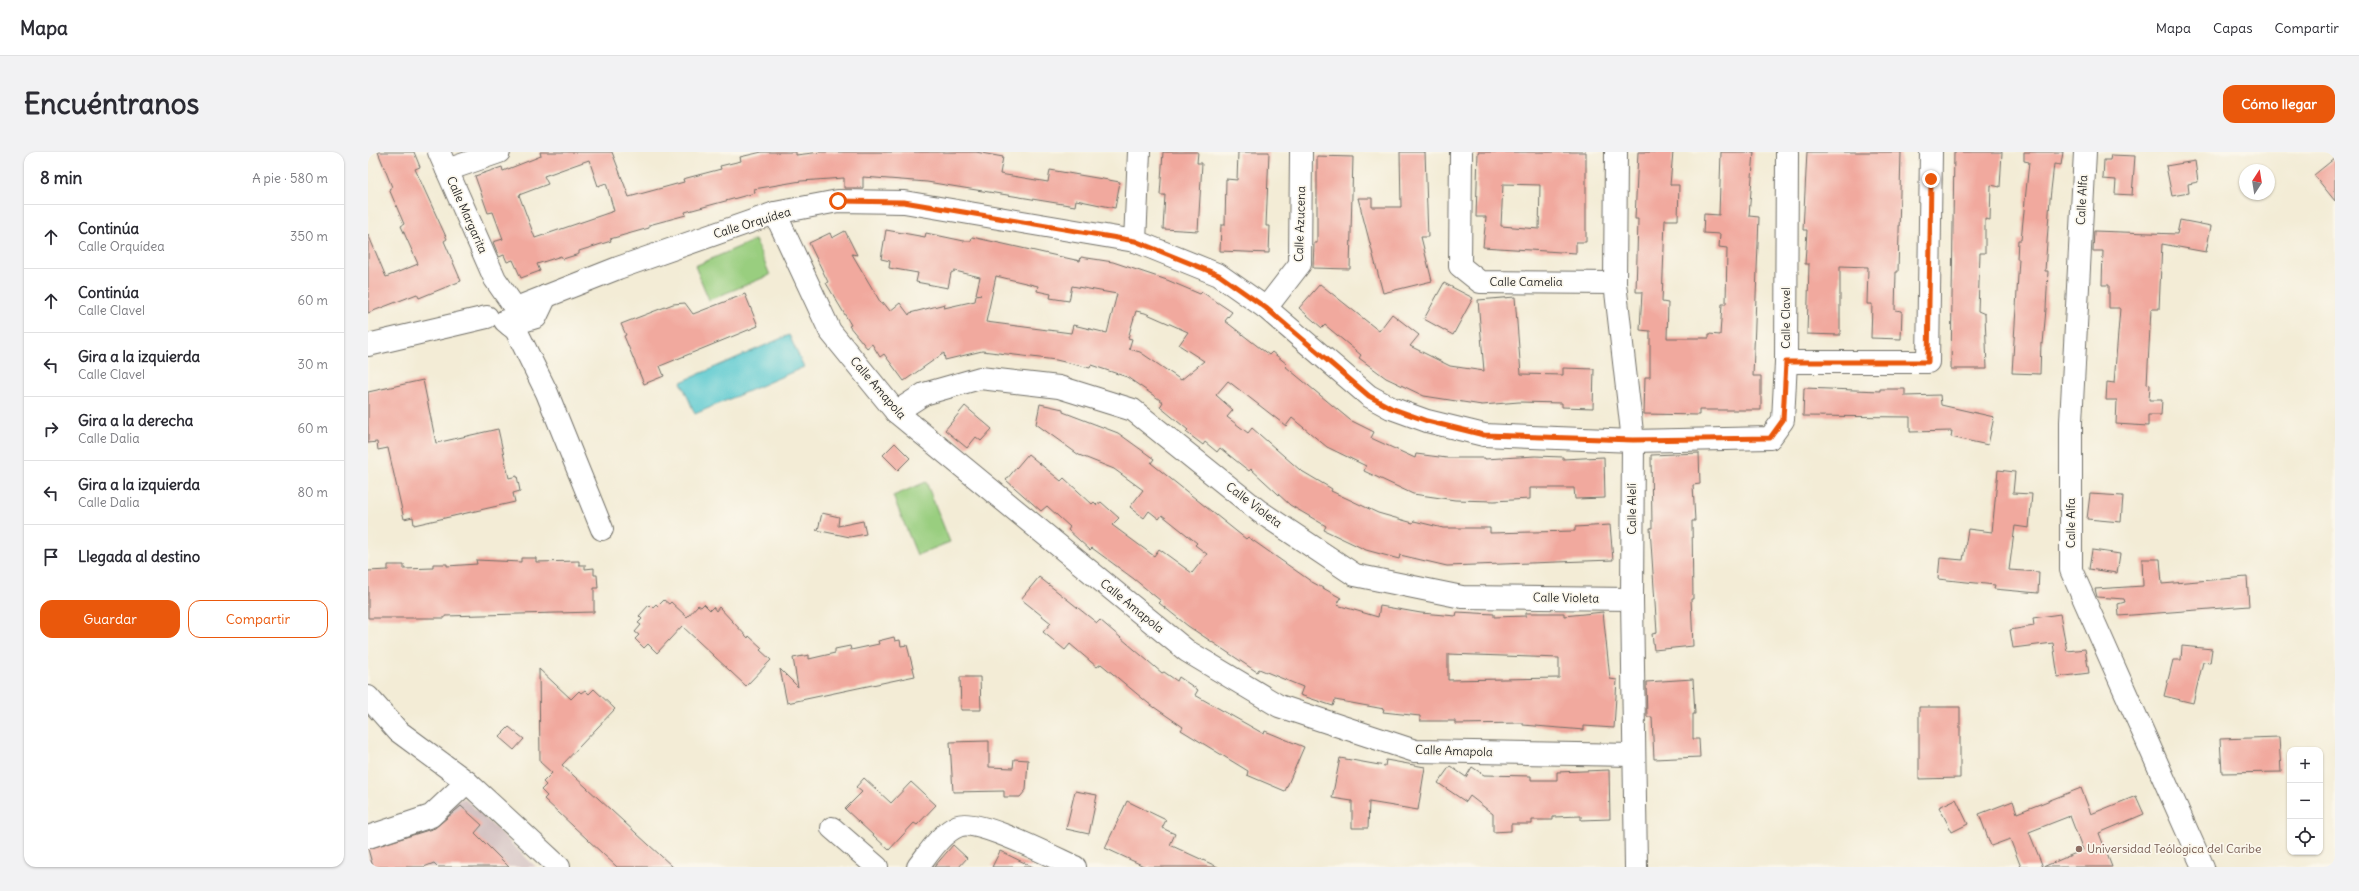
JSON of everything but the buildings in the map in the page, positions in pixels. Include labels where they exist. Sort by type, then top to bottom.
[{"type":"street","points":[[443,161],[499,152]]},
{"type":"street","points":[[1135,241],[1139,152]]},
{"type":"street","name":"Calle Azucena","points":[[1266,308],[1300,264],[1301,152]]},
{"type":"street","name":"Calle Camelia","points":[[1461,152],[1460,266],[1480,282],[1615,283]]},
{"type":"street","name":"Calle Alelí","points":[[1616,152],[1615,283],[1633,440],[1632,599],[1636,867]]},
{"type":"street","name":"Calle Clavel","points":[[1633,440],[1770,438],[1783,420],[1786,362],[1787,152]]},
{"type":"street","points":[[1786,362],[1928,362],[1931,152]]},
{"type":"street","name":"Calle Alfa","points":[[2084,152],[2071,422],[2071,570],[2203,867]]},
{"type":"street","name":"Calle Margarita","points":[[443,161],[495,279],[505,314]]},
{"type":"street","name":"Calle Orquídea","points":[[505,314],[536,317],[546,296],[618,268],[775,213],[838,201],[904,202],[1135,241],[1219,275],[1266,308],[1369,396],[1391,408],[1427,421],[1484,435],[1633,440]]},
{"type":"street","name":"Calle Amapola","points":[[775,213],[830,331],[896,412],[1187,651],[1278,706],[1416,751],[1634,755]]},
{"type":"street","points":[[368,345],[505,314],[516,330],[547,393],[602,529]]},
{"type":"street","name":"Calle Violeta","points":[[896,412],[924,394],[980,378],[1059,387],[1133,410],[1259,511],[1355,575],[1462,597],[1632,599]]},
{"type":"street","points":[[368,697],[398,730],[467,782],[559,867]]},
{"type":"street","points":[[368,837],[431,816],[467,782]]},
{"type":"street","points":[[918,867],[943,837],[959,826],[981,826],[1075,867]]},
{"type":"street","points":[[832,828],[877,867]]},
{"type":"shaded area","points":[[464,798],[536,867],[368,867],[368,843]]},
{"type":"green space","points":[[755,240],[770,275],[709,300],[695,266]]},
{"type":"green space","points":[[926,482],[950,542],[917,555],[893,496]]},
{"type":"water","points":[[789,335],[804,367],[695,414],[681,382]]},
{"type":"place","name":"Universidad Teólogica del Caribe","points":[[2079,849]]},
{"type":"route","points":[[838,201],[904,202],[1135,241],[1219,275],[1266,308],[1369,396],[1391,408],[1427,421],[1484,435],[1633,440],[1770,438],[1783,420],[1786,362],[1928,362],[1931,179]]}]
